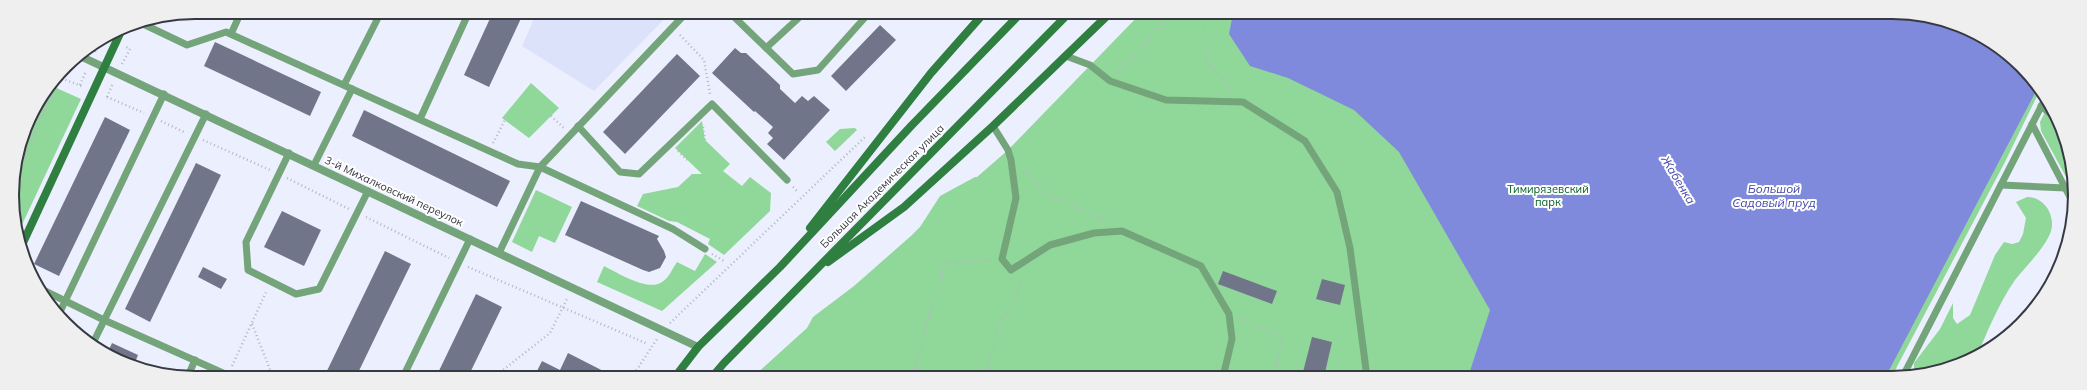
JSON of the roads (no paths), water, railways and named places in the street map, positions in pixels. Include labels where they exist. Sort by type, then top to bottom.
[{"type":"main road","points":[[780,267],[931,73],[979,19]]},
{"type":"main road","name":"Большая Академическая улица","points":[[680,371],[698,347],[780,267],[912,125],[1015,19]]},
{"type":"main road","name":"Большая Академическая улица","points":[[717,371],[1063,19]]},
{"type":"main road","points":[[808,277],[904,207],[993,126],[1104,19]]},
{"type":"main road","points":[[25,239],[119,36]]},
{"type":"street","name":"3-й Михалковский переулок","points":[[85,58],[368,190],[698,347]]},
{"type":"lane","points":[[231,34],[238,19]]},
{"type":"lane","points":[[344,85],[377,19]]},
{"type":"lane","points":[[420,119],[466,19]]},
{"type":"lane","points":[[499,253],[540,167],[680,19]]},
{"type":"lane","points":[[736,19],[793,74],[818,70],[864,19]]},
{"type":"lane","points":[[766,48],[797,19]]},
{"type":"lane","points":[[147,26],[187,45],[226,32],[518,164],[540,167],[673,229],[705,249]]},
{"type":"lane","points":[[1066,56],[1090,65],[1110,81],[1166,100],[1243,102],[1305,141],[1337,192],[1350,248],[1366,371]]},
{"type":"lane","points":[[314,165],[352,89]]},
{"type":"lane","points":[[61,309],[154,118],[164,94]]},
{"type":"lane","points":[[578,126],[620,172],[639,174],[712,104],[787,180]]},
{"type":"lane","points":[[1906,371],[2041,106],[2046,110]]},
{"type":"lane","points":[[95,339],[206,114]]},
{"type":"lane","points":[[2032,124],[2068,192]]},
{"type":"lane","points":[[993,126],[1008,150],[1011,160],[1016,198],[1002,259],[1011,270],[1050,245],[1094,233],[1122,231],[1200,266],[1229,314],[1232,339],[1224,371]]},
{"type":"lane","points":[[289,153],[246,242],[248,270],[296,294],[319,289],[368,190]]},
{"type":"lane","points":[[2001,184],[2066,188]]},
{"type":"lane","points":[[406,371],[470,239]]},
{"type":"lane","points":[[49,293],[104,320],[219,371]]},
{"type":"lane","points":[[190,371],[195,360]]},
{"type":"water","name":"Большой Садовый пруд","points":[[1232,19],[1904,19],[1926,22],[1949,28],[1970,37],[1999,55],[2024,79],[2035,93],[1889,371],[1470,371],[1490,310],[1399,152],[1354,110],[1288,78],[1250,66],[1229,34]]},
{"type":"water label","name":"Жабенка","points":[[1678,180]]},
{"type":"park label","name":"Тимирязевский парк","points":[[1548,195]]}]
